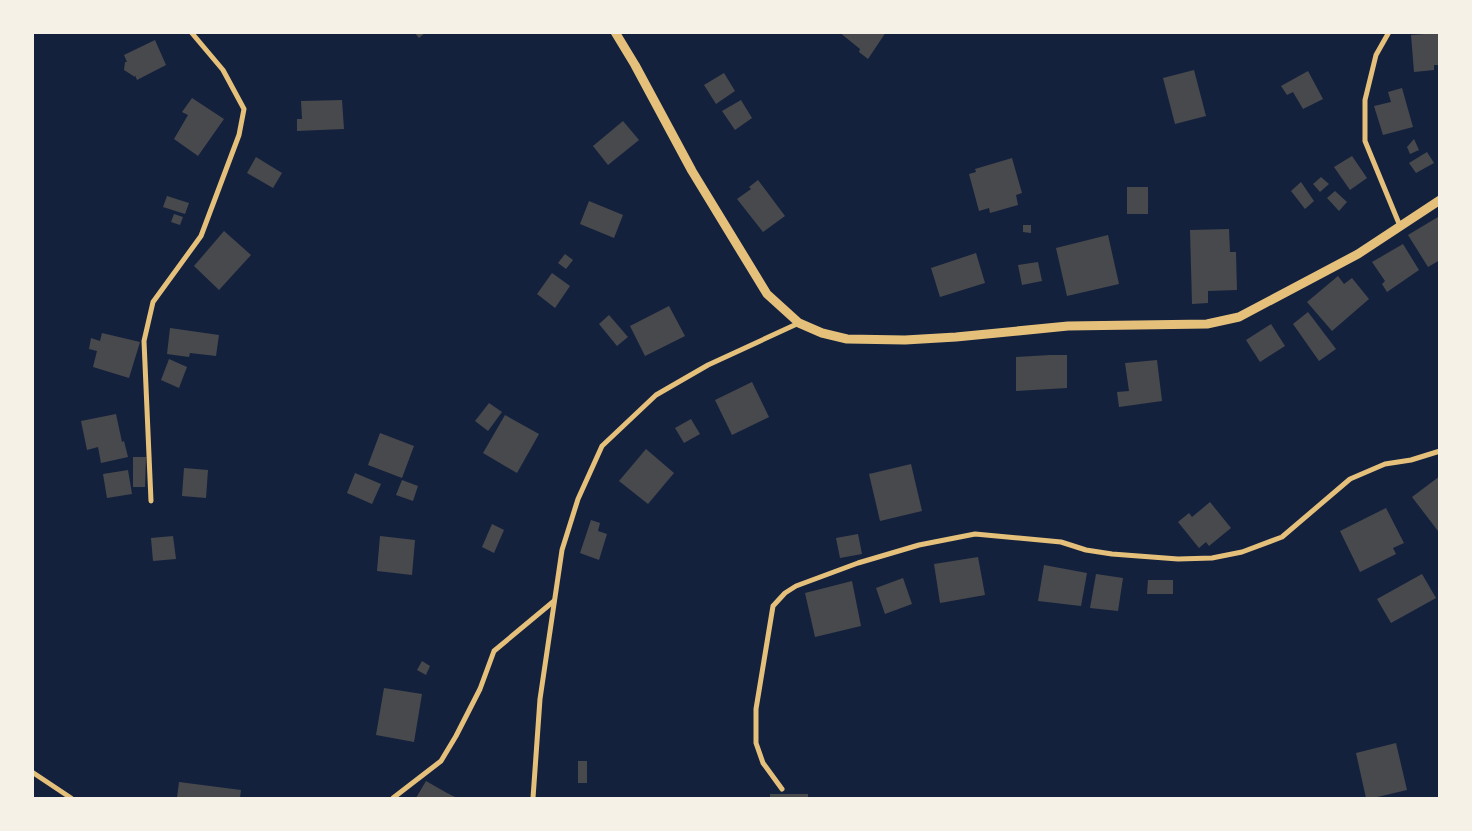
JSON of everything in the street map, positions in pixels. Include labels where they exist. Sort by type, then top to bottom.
[{"type":"street","points":[[151,500],[144,341],[153,302],[201,236],[239,135],[244,109],[222,70],[191,32]]},
{"type":"street","points":[[615,32],[635,65],[692,171],[767,294],[799,323],[822,333],[847,339],[886,340],[956,337],[1068,326],[1207,324],[1239,317],[1358,254],[1440,200]]},
{"type":"street","points":[[1389,32],[1376,55],[1365,100],[1365,141],[1400,226]]},
{"type":"street","points":[[533,798],[540,699],[562,550],[578,499],[602,446],[656,395],[708,365],[799,323]]},
{"type":"street","points":[[782,789],[763,763],[756,743],[756,709],[773,606],[785,593],[796,586],[858,563],[919,545],[975,534],[1061,542],[1086,550],[1112,554],[1178,559],[1212,558],[1242,552],[1282,536],[1350,479],[1385,464],[1411,460],[1440,450]]},
{"type":"street","points":[[392,798],[441,761],[480,688],[494,651],[554,600]]},
{"type":"street","points":[[32,772],[71,798]]},
{"type":"building","points":[[414,32],[426,32],[419,38]]},
{"type":"building","points":[[839,32],[886,32],[868,59],[859,52],[860,49]]},
{"type":"building","points":[[1440,33],[1440,65],[1434,65],[1434,70],[1414,72],[1411,35]]},
{"type":"building","points":[[155,40],[166,65],[137,80],[135,75],[135,77],[124,70],[125,62],[127,62],[124,55]]},
{"type":"building","points":[[1194,70],[1206,116],[1175,124],[1163,78]]},
{"type":"building","points":[[1308,71],[1323,99],[1303,109],[1293,92],[1287,95],[1281,86]]},
{"type":"building","points":[[724,73],[735,91],[716,104],[704,85]]},
{"type":"building","points":[[1402,88],[1413,127],[1383,135],[1374,106],[1391,102],[1388,92]]},
{"type":"building","points":[[192,98],[224,119],[198,156],[174,139],[188,115],[182,112]]},
{"type":"building","points":[[342,100],[344,129],[297,131],[297,119],[302,119],[301,101]]},
{"type":"building","points":[[741,100],[752,118],[735,130],[722,111]]},
{"type":"building","points":[[623,121],[639,140],[608,165],[593,146]]},
{"type":"building","points":[[1414,139],[1419,150],[1410,154],[1407,147]]},
{"type":"building","points":[[1427,152],[1434,163],[1416,173],[1409,163]]},
{"type":"building","points":[[1352,156],[1367,178],[1350,190],[1334,167]]},
{"type":"building","points":[[256,157],[282,173],[273,188],[247,173]]},
{"type":"building","points":[[1012,158],[1022,193],[1016,195],[1018,205],[990,213],[989,208],[979,211],[969,174],[976,172],[975,169]]},
{"type":"building","points":[[1321,177],[1329,184],[1320,192],[1313,184]]},
{"type":"building","points":[[758,180],[785,216],[763,232],[737,199],[751,189],[749,187]]},
{"type":"building","points":[[1301,182],[1314,201],[1305,209],[1291,191]]},
{"type":"building","points":[[1127,187],[1148,187],[1148,214],[1127,214]]},
{"type":"building","points":[[1335,191],[1347,202],[1339,211],[1327,198]]},
{"type":"building","points":[[167,196],[189,203],[185,214],[163,207]]},
{"type":"building","points":[[589,201],[623,215],[614,238],[580,224]]},
{"type":"building","points":[[174,214],[183,217],[180,225],[171,222]]},
{"type":"building","points":[[1438,217],[1440,220],[1440,260],[1428,267],[1408,235]]},
{"type":"building","points":[[1023,225],[1031,225],[1031,233],[1023,232]]},
{"type":"building","points":[[1229,229],[1230,252],[1236,252],[1237,290],[1208,291],[1208,303],[1192,304],[1190,230]]},
{"type":"building","points":[[224,231],[251,255],[219,290],[194,266]]},
{"type":"building","points":[[1108,235],[1119,284],[1067,296],[1056,248]]},
{"type":"building","points":[[1403,244],[1419,270],[1387,292],[1382,284],[1385,281],[1372,262]]},
{"type":"building","points":[[976,253],[985,283],[940,297],[931,268]]},
{"type":"building","points":[[565,254],[573,260],[566,269],[558,263]]},
{"type":"building","points":[[1038,262],[1042,281],[1022,285],[1018,265]]},
{"type":"building","points":[[552,273],[570,286],[555,308],[537,294]]},
{"type":"building","points":[[1338,276],[1344,284],[1352,278],[1369,299],[1332,331],[1307,302]]},
{"type":"building","points":[[669,306],[685,336],[645,356],[630,326]]},
{"type":"building","points":[[1308,312],[1336,349],[1319,361],[1293,324]]},
{"type":"building","points":[[609,315],[628,337],[617,346],[599,324]]},
{"type":"building","points":[[1271,324],[1285,346],[1260,362],[1246,340]]},
{"type":"building","points":[[170,328],[219,335],[216,356],[190,353],[189,357],[167,354]]},
{"type":"building","points":[[102,333],[140,342],[129,378],[93,367],[97,351],[89,349],[91,338],[100,341]]},
{"type":"building","points":[[1067,355],[1067,388],[1016,391],[1016,357]]},
{"type":"building","points":[[169,359],[187,367],[179,388],[161,380]]},
{"type":"building","points":[[1157,360],[1162,401],[1119,407],[1117,392],[1129,391],[1125,363]]},
{"type":"building","points":[[752,382],[769,417],[732,435],[715,400]]},
{"type":"building","points":[[489,403],[502,412],[488,431],[475,421]]},
{"type":"building","points":[[116,414],[122,442],[124,441],[128,457],[101,463],[98,447],[87,450],[81,421]]},
{"type":"building","points":[[505,415],[539,434],[517,473],[483,453]]},
{"type":"building","points":[[691,419],[700,434],[684,443],[675,428]]},
{"type":"building","points":[[380,433],[414,446],[402,478],[368,465]]},
{"type":"building","points":[[646,449],[674,473],[648,504],[619,481]]},
{"type":"building","points":[[133,457],[146,457],[145,487],[133,487]]},
{"type":"building","points":[[911,464],[922,511],[880,521],[869,474]]},
{"type":"building","points":[[184,468],[208,470],[206,498],[182,496]]},
{"type":"building","points":[[128,470],[132,494],[107,498],[103,474]]},
{"type":"building","points":[[355,473],[381,484],[372,504],[347,493]]},
{"type":"building","points":[[1440,476],[1440,530],[1438,531],[1412,497]]},
{"type":"building","points":[[402,480],[418,486],[413,501],[396,495]]},
{"type":"building","points":[[1210,502],[1231,528],[1209,546],[1206,542],[1199,548],[1178,522],[1189,513],[1192,517]]},
{"type":"building","points":[[1386,508],[1404,543],[1393,548],[1396,554],[1360,572],[1340,531]]},
{"type":"building","points":[[591,520],[600,523],[598,531],[607,534],[599,560],[580,553]]},
{"type":"building","points":[[492,524],[504,530],[494,553],[482,547]]},
{"type":"building","points":[[858,534],[862,554],[840,558],[836,538]]},
{"type":"building","points":[[173,536],[176,559],[153,561],[151,538]]},
{"type":"building","points":[[380,536],[415,540],[412,575],[377,571]]},
{"type":"building","points":[[978,557],[985,595],[940,603],[934,564]]},
{"type":"building","points":[[1044,565],[1087,573],[1081,606],[1038,601]]},
{"type":"building","points":[[1096,574],[1123,578],[1118,611],[1090,608]]},
{"type":"building","points":[[1422,574],[1436,598],[1391,623],[1377,599]]},
{"type":"building","points":[[903,578],[912,604],[885,614],[876,588]]},
{"type":"building","points":[[1148,580],[1173,580],[1173,594],[1147,594]]},
{"type":"building","points":[[852,581],[861,626],[815,637],[805,593]]},
{"type":"building","points":[[422,661],[430,666],[426,675],[417,670]]},
{"type":"building","points":[[384,688],[422,694],[414,742],[376,735]]},
{"type":"building","points":[[1396,743],[1407,790],[1366,798],[1356,753]]},
{"type":"building","points":[[578,761],[587,761],[587,783],[578,783]]},
{"type":"building","points":[[426,781],[447,793],[457,798],[416,798]]},
{"type":"building","points":[[179,782],[241,790],[240,798],[177,798]]},
{"type":"building","points":[[770,794],[808,794],[808,798],[770,798]]}]
